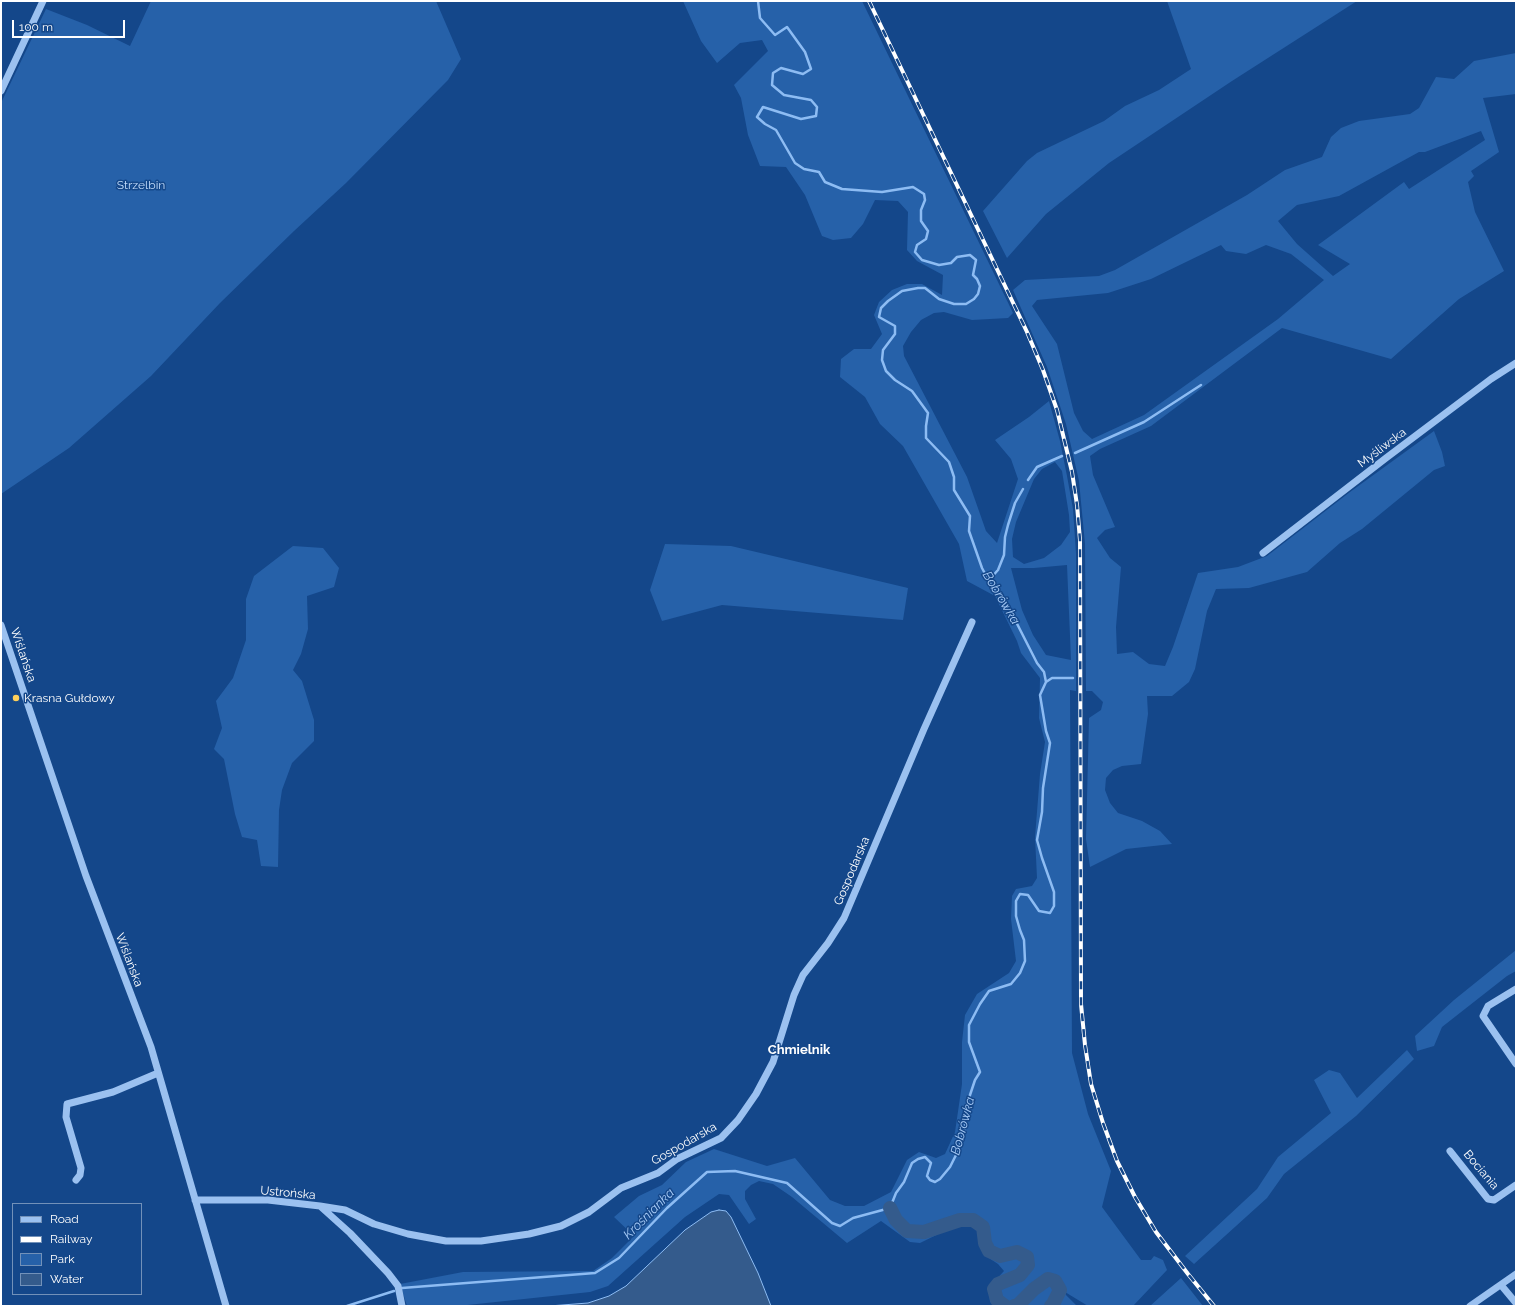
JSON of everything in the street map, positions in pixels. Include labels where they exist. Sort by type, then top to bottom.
[{"type":"street","points":[[1,91],[43,1]]},
{"type":"street","name":"Myśliwska","points":[[1263,553],[1490,378],[1516,363]]},
{"type":"street","name":"Gospodarska","points":[[320,1206],[345,1210],[374,1224],[408,1234],[446,1241],[481,1241],[529,1234],[561,1226],[589,1212],[621,1188],[658,1173],[677,1160],[721,1138],[738,1120],[756,1094],[773,1062],[794,995],[802,975],[828,943],[844,918],[924,729],[972,622]]},
{"type":"street","name":"Wiślańska","points":[[1,625],[86,876],[142,1024],[158,1073],[226,1306]]},
{"type":"street","points":[[1516,989],[1488,1006],[1483,1016],[1516,1064]]},
{"type":"street","points":[[76,1180],[80,1175],[81,1168],[66,1117],[67,1104],[113,1092],[158,1073]]},
{"type":"street","name":"Bociania","points":[[1450,1151],[1488,1199],[1494,1200],[1516,1185]]},
{"type":"street","name":"Ustrońska","points":[[195,1200],[268,1200],[320,1206],[388,1273],[398,1290],[402,1306]]},
{"type":"street","points":[[1470,1306],[1516,1274]]},
{"type":"street","points":[[1501,1285],[1516,1302]]},
{"type":"green space","name":"Strzelbin","points":[[151,1],[436,1],[461,59],[448,80],[346,183],[220,303],[151,376],[69,448],[1,494],[1,103],[46,9],[87,25],[130,46]]},
{"type":"green space","points":[[683,1],[862,1],[1013,313],[1008,318],[972,320],[944,312],[934,313],[921,320],[911,332],[903,346],[904,356],[967,477],[986,531],[997,543],[1018,479],[1011,459],[995,440],[1029,417],[1049,401],[1060,441],[1073,509],[1076,553],[1076,691],[1070,690],[1072,1053],[1088,1114],[1111,1171],[1102,1207],[1141,1260],[1151,1260],[1154,1256],[1163,1260],[1167,1270],[1133,1306],[1088,1306],[1065,1292],[1077,1306],[996,1306],[990,1302],[989,1292],[992,1284],[1004,1271],[998,1264],[989,1258],[983,1249],[980,1230],[971,1225],[961,1223],[920,1243],[910,1242],[881,1221],[847,1243],[792,1197],[773,1184],[759,1181],[751,1185],[745,1191],[745,1199],[756,1219],[749,1224],[729,1195],[719,1194],[685,1217],[608,1286],[590,1292],[458,1306],[407,1306],[400,1284],[463,1272],[593,1271],[612,1258],[634,1236],[614,1217],[639,1196],[662,1185],[686,1162],[714,1149],[767,1166],[795,1158],[830,1200],[845,1206],[864,1206],[891,1192],[907,1160],[919,1152],[936,1158],[945,1154],[955,1132],[962,1084],[962,1042],[965,1015],[977,994],[1009,973],[1016,961],[1011,919],[1012,896],[1016,889],[1032,886],[1037,878],[1035,837],[1040,774],[1045,742],[1039,718],[1040,678],[1021,653],[1017,641],[995,596],[967,581],[959,544],[903,446],[880,424],[865,397],[840,377],[841,359],[854,349],[871,349],[882,334],[874,315],[879,302],[892,290],[907,284],[922,284],[942,295],[943,275],[917,261],[907,250],[908,212],[898,201],[875,200],[863,224],[851,238],[833,240],[822,236],[805,195],[786,167],[760,166],[748,135],[741,98],[734,85],[768,51],[762,40],[740,43],[717,63],[701,41]],"holes":[[[1055,462],[1062,471],[1069,515],[1070,532],[1061,545],[1044,558],[1024,564],[1013,557],[1012,539],[1016,522],[1034,479],[1042,469]],[[1067,565],[1071,660],[1046,655],[1033,635],[1022,610],[1011,568],[1034,568]]]},
{"type":"green space","points":[[1167,1],[1357,1],[1232,81],[1109,163],[1046,214],[1007,258],[983,211],[1027,161],[1037,153],[1104,121],[1125,106],[1159,90],[1191,69]]},
{"type":"green space","points":[[1516,53],[1516,94],[1483,98],[1499,152],[1471,171],[1474,176],[1468,182],[1475,212],[1504,271],[1459,299],[1391,359],[1282,328],[1151,426],[1100,449],[1090,456],[1093,475],[1115,527],[1105,530],[1097,538],[1110,558],[1121,567],[1116,627],[1117,654],[1133,652],[1149,664],[1165,666],[1198,573],[1238,567],[1267,556],[1350,492],[1434,431],[1442,452],[1445,466],[1434,470],[1362,529],[1340,543],[1307,572],[1249,588],[1216,589],[1207,611],[1195,669],[1189,682],[1172,696],[1147,696],[1148,714],[1141,764],[1122,766],[1113,770],[1106,778],[1105,790],[1110,803],[1118,813],[1142,821],[1160,831],[1172,844],[1126,849],[1090,867],[1086,839],[1089,718],[1101,710],[1103,702],[1092,691],[1086,691],[1085,544],[1079,481],[1066,424],[1047,367],[1013,290],[1025,280],[1099,276],[1115,270],[1247,195],[1285,170],[1322,157],[1331,137],[1341,128],[1359,121],[1410,114],[1419,108],[1436,77],[1454,79],[1474,61]],"holes":[[[1481,131],[1485,140],[1409,189],[1404,182],[1318,245],[1350,264],[1333,276],[1297,244],[1278,221],[1297,205],[1339,196],[1419,152],[1425,152]],[[1221,245],[1226,251],[1246,254],[1266,245],[1291,254],[1324,280],[1278,319],[1144,415],[1092,439],[1083,431],[1074,413],[1057,344],[1032,306],[1037,300],[1108,293],[1151,279]]]},
{"type":"green space","points":[[665,544],[731,546],[908,588],[903,620],[722,605],[662,621],[650,590]]},
{"type":"green space","points":[[293,546],[323,548],[339,568],[334,587],[307,596],[308,629],[301,654],[293,670],[302,681],[314,720],[314,741],[292,763],[282,790],[279,810],[278,867],[261,866],[257,840],[242,837],[235,814],[224,759],[214,749],[222,728],[216,701],[233,678],[246,640],[246,599],[254,576]]},
{"type":"green space","points":[[1516,950],[1516,971],[1507,976],[1442,1027],[1434,1046],[1417,1051],[1415,1036],[1454,1000]]},
{"type":"green space","points":[[1407,1050],[1414,1059],[1356,1116],[1284,1174],[1267,1198],[1194,1264],[1185,1256],[1257,1189],[1278,1157],[1331,1113],[1314,1080],[1329,1070],[1340,1073],[1357,1098]]},
{"type":"green space","points":[[1181,1278],[1203,1306],[1150,1306]]},
{"type":"water","points":[[719,1210],[726,1211],[731,1217],[758,1273],[771,1306],[549,1306],[588,1303],[609,1296],[626,1286],[685,1230],[711,1212]]},
{"type":"waterway","name":"Bobrówka","points":[[402,1288],[595,1273],[619,1258],[667,1208],[707,1172],[735,1171],[787,1183],[832,1223],[840,1226],[853,1218],[890,1208],[912,1163],[918,1159],[925,1157],[931,1163],[927,1176],[930,1180],[935,1182],[940,1179],[950,1167],[959,1149],[965,1127],[966,1107],[975,1080],[980,1072],[969,1042],[969,1025],[989,991],[1011,984],[1020,973],[1025,961],[1024,940],[1016,916],[1016,901],[1020,894],[1028,895],[1039,911],[1050,913],[1054,906],[1054,892],[1037,840],[1042,812],[1043,788],[1050,743],[1046,731],[1040,695],[1046,682],[1044,672],[1037,663],[1008,606],[992,587],[982,568],[969,531],[970,516],[954,490],[954,477],[949,462],[926,438],[928,413],[912,391],[895,380],[886,371],[882,360],[883,350],[895,334],[895,326],[879,317],[881,308],[902,291],[918,288],[925,288],[939,299],[954,304],[966,304],[974,299],[978,294],[980,286],[977,279],[973,275],[976,260],[970,255],[957,257],[951,263],[939,265],[922,260],[915,252],[917,245],[926,239],[928,231],[921,221],[921,210],[925,200],[924,194],[913,187],[882,192],[842,189],[825,182],[819,172],[804,169],[795,163],[776,130],[765,124],[757,117],[763,107],[801,119],[816,116],[817,107],[811,100],[784,95],[772,85],[773,73],[781,68],[803,74],[811,69],[805,52],[787,27],[775,35],[760,18],[758,1]]},
{"type":"waterway","points":[[1075,453],[1144,422],[1201,385]]},
{"type":"waterway","points":[[1028,480],[1037,467],[1062,456]]},
{"type":"waterway","points":[[989,580],[998,570],[1004,555],[1005,537],[1008,525],[1015,503],[1023,489]]},
{"type":"waterway","points":[[1046,682],[1052,678],[1073,678]]},
{"type":"waterway","name":"Bobrówka","points":[[890,1208],[896,1220],[907,1231],[924,1232],[960,1220],[973,1220],[983,1227],[985,1243],[989,1251],[1000,1256],[1017,1252],[1027,1257],[1028,1265],[1020,1275],[998,1284],[994,1289],[997,1300],[1005,1306]]},
{"type":"waterway","name":"Bobrówka","points":[[1014,1306],[1018,1305],[1034,1289],[1048,1279],[1055,1281],[1060,1290],[1051,1306]]},
{"type":"waterway","name":"Krośnianka","points":[[347,1306],[394,1291]]},
{"type":"railway","points":[[869,1],[1027,332],[1043,370],[1057,410],[1072,472],[1080,540],[1081,1004],[1091,1084],[1117,1161],[1135,1197],[1156,1232],[1214,1306]]},
{"type":"place","name":"Krasna Gułdowy","points":[[16,698]]},
{"type":"district","name":"Chmielnik","points":[[799,1050]]}]
